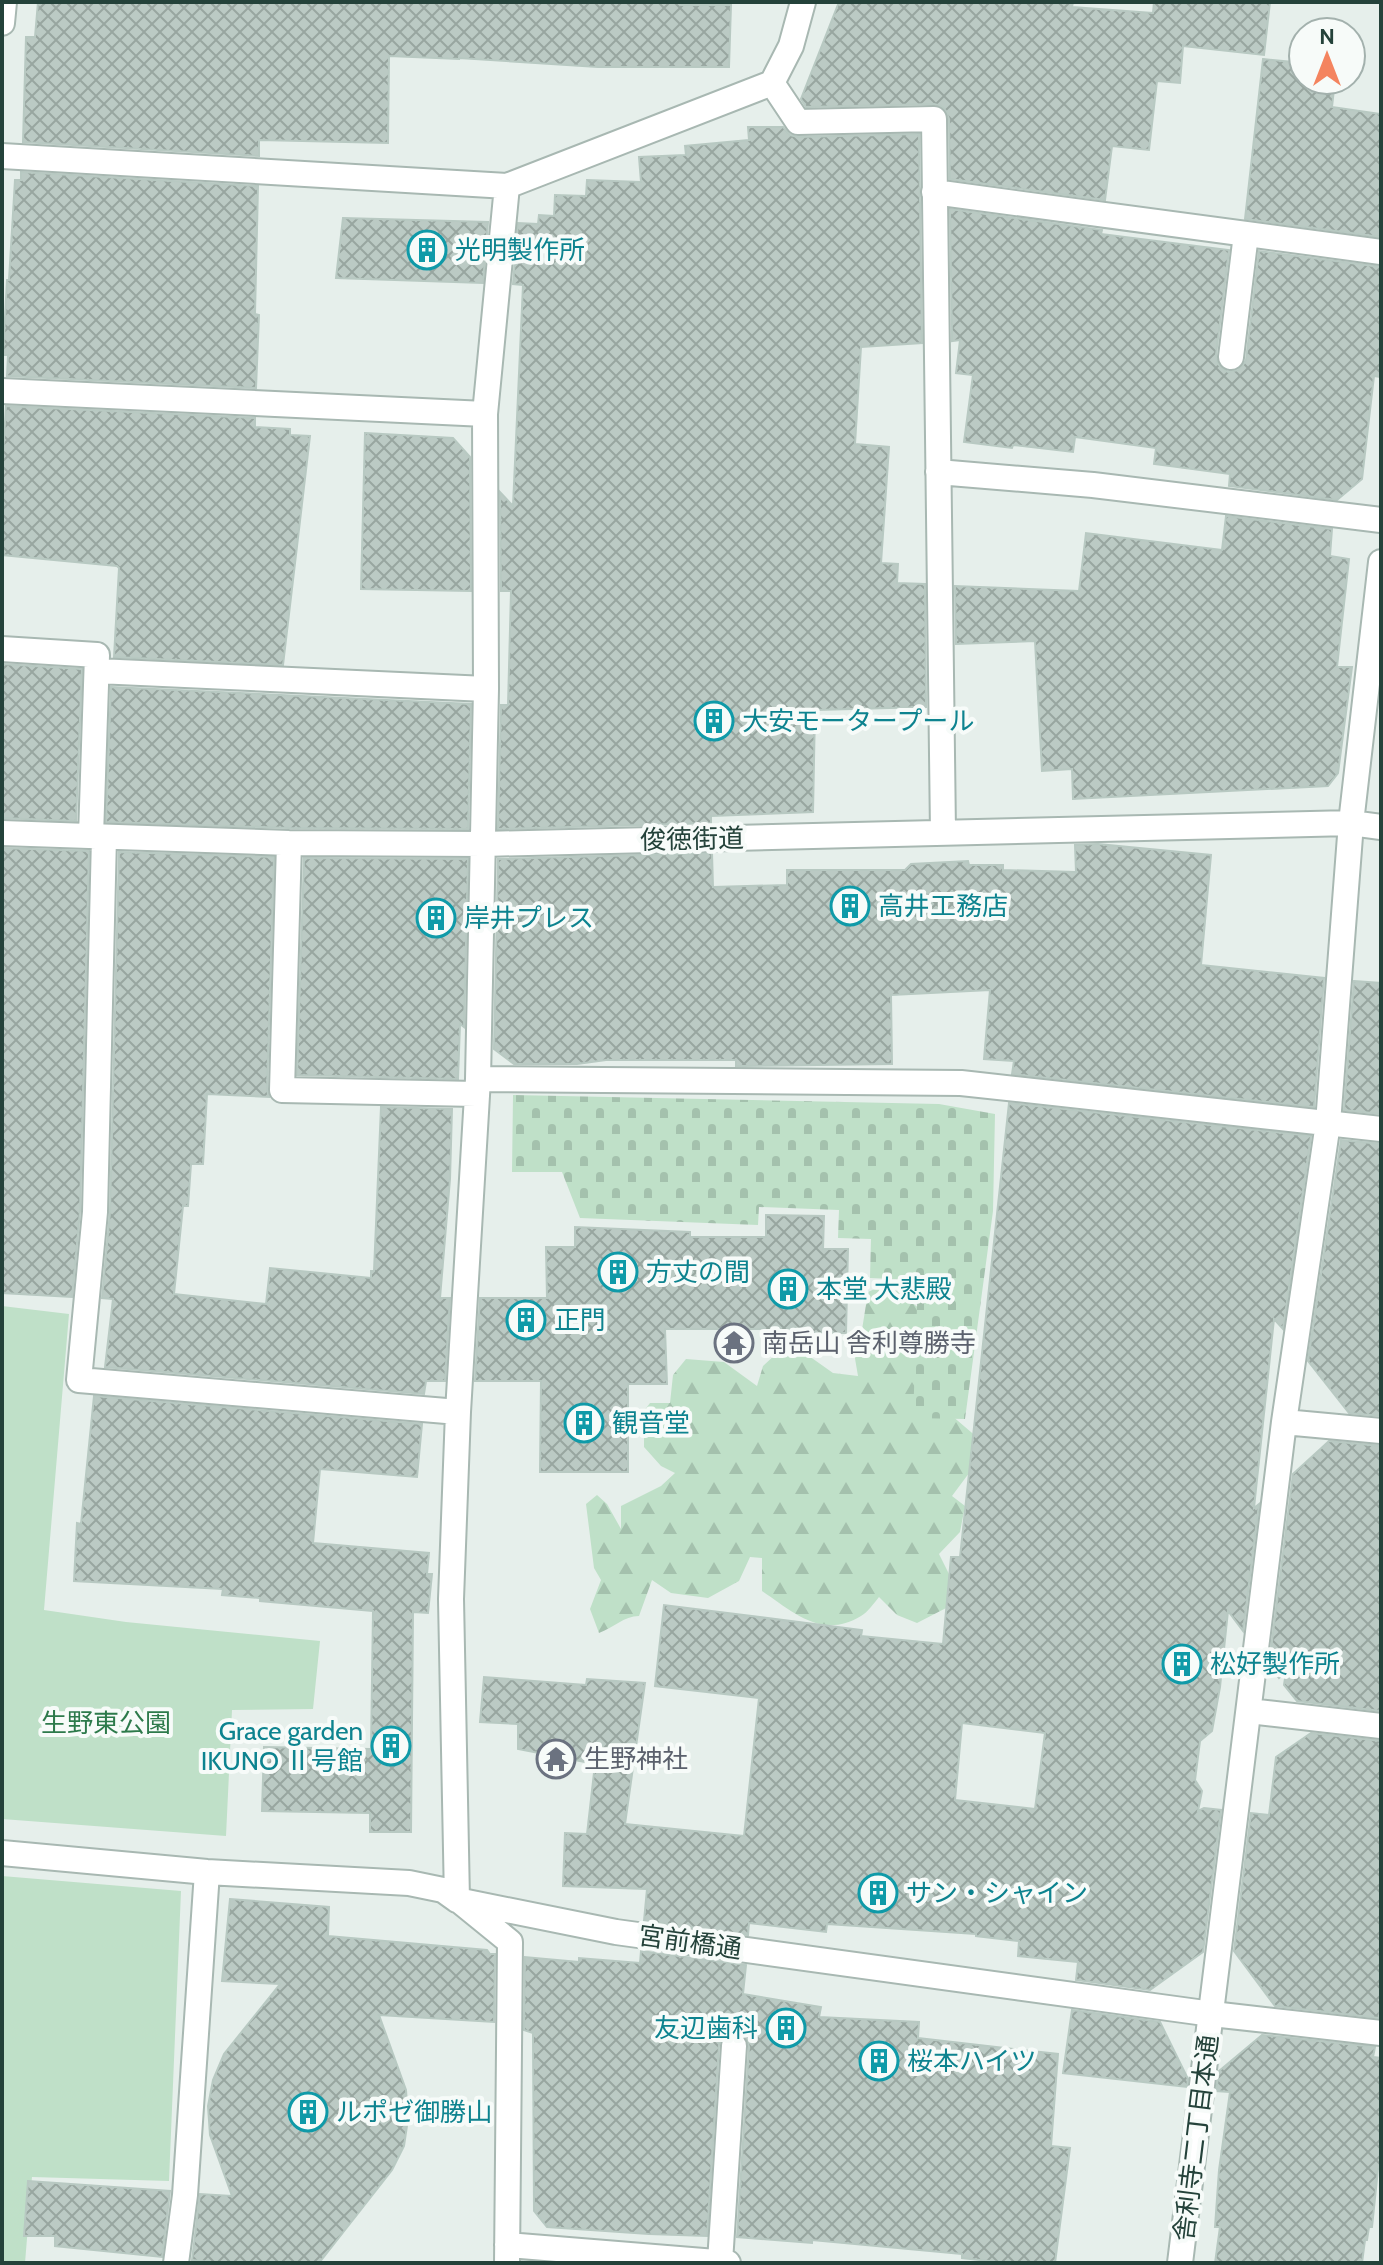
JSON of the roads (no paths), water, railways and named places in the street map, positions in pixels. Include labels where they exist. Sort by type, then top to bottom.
[{"type":"street","points":[[2,23],[4,2]]},
{"type":"street","points":[[2,156],[507,186],[772,83],[791,46],[803,2]]},
{"type":"street","points":[[772,83],[798,122],[934,119],[943,833]]},
{"type":"street","points":[[507,186],[485,414],[484,844],[477,1087],[458,1412],[451,1599],[457,1900],[510,1942],[507,2254],[728,2263]]},
{"type":"street","points":[[934,192],[1381,252]]},
{"type":"street","points":[[1231,357],[1246,234]]},
{"type":"street","points":[[2,391],[485,414]]},
{"type":"street","points":[[938,472],[1093,485],[1381,520]]},
{"type":"street","name":"舎利寺二丁目本通","points":[[1180,2263],[1284,1422],[1328,1123],[1351,823],[1381,562]]},
{"type":"street","points":[[2,649],[97,655],[95,1212],[79,1380],[458,1412]]},
{"type":"street","points":[[97,671],[486,689]]},
{"type":"street","name":"俊徳街道","points":[[2,833],[289,843],[484,844],[1351,823],[1381,827]]},
{"type":"street","points":[[289,843],[282,1090],[961,1083],[1381,1129]]},
{"type":"street","points":[[1284,1422],[1381,1431]]},
{"type":"street","points":[[1249,1711],[1381,1726]]},
{"type":"street","name":"宮前橋通","points":[[2,1853],[207,1872],[409,1883],[443,1890],[457,1900],[616,1932],[1212,2014],[1381,2033]]},
{"type":"street","points":[[176,2263],[185,2195],[207,1872]]},
{"type":"street","points":[[720,2262],[734,2046]]},
{"type":"place","name":"光明製作所","points":[[427,250]]},
{"type":"place","name":"大安モータープール","points":[[714,721]]},
{"type":"place","name":"高井工務店","points":[[850,906]]},
{"type":"place","name":"岸井プレス","points":[[436,918]]},
{"type":"place","name":"方丈の間","points":[[618,1272]]},
{"type":"place","name":"本堂 大悲殿","points":[[788,1289]]},
{"type":"place","name":"正門","points":[[526,1320]]},
{"type":"place","name":"南岳山 舎利尊勝寺","points":[[734,1343]]},
{"type":"place","name":"観音堂","points":[[584,1423]]},
{"type":"place","name":"松好製作所","points":[[1182,1664]]},
{"type":"place","name":"Grace garden IKUNO Ⅱ号館","points":[[391,1746]]},
{"type":"place","name":"生野神社","points":[[556,1759]]},
{"type":"place","name":"サン・シャイン","points":[[878,1893]]},
{"type":"place","name":"友辺歯科","points":[[786,2028]]},
{"type":"place","name":"桜本ハイツ","points":[[879,2061]]},
{"type":"place","name":"ルポゼ御勝山","points":[[308,2112]]},
{"type":"park label","name":"生野東公園","points":[[106,1723]]}]
